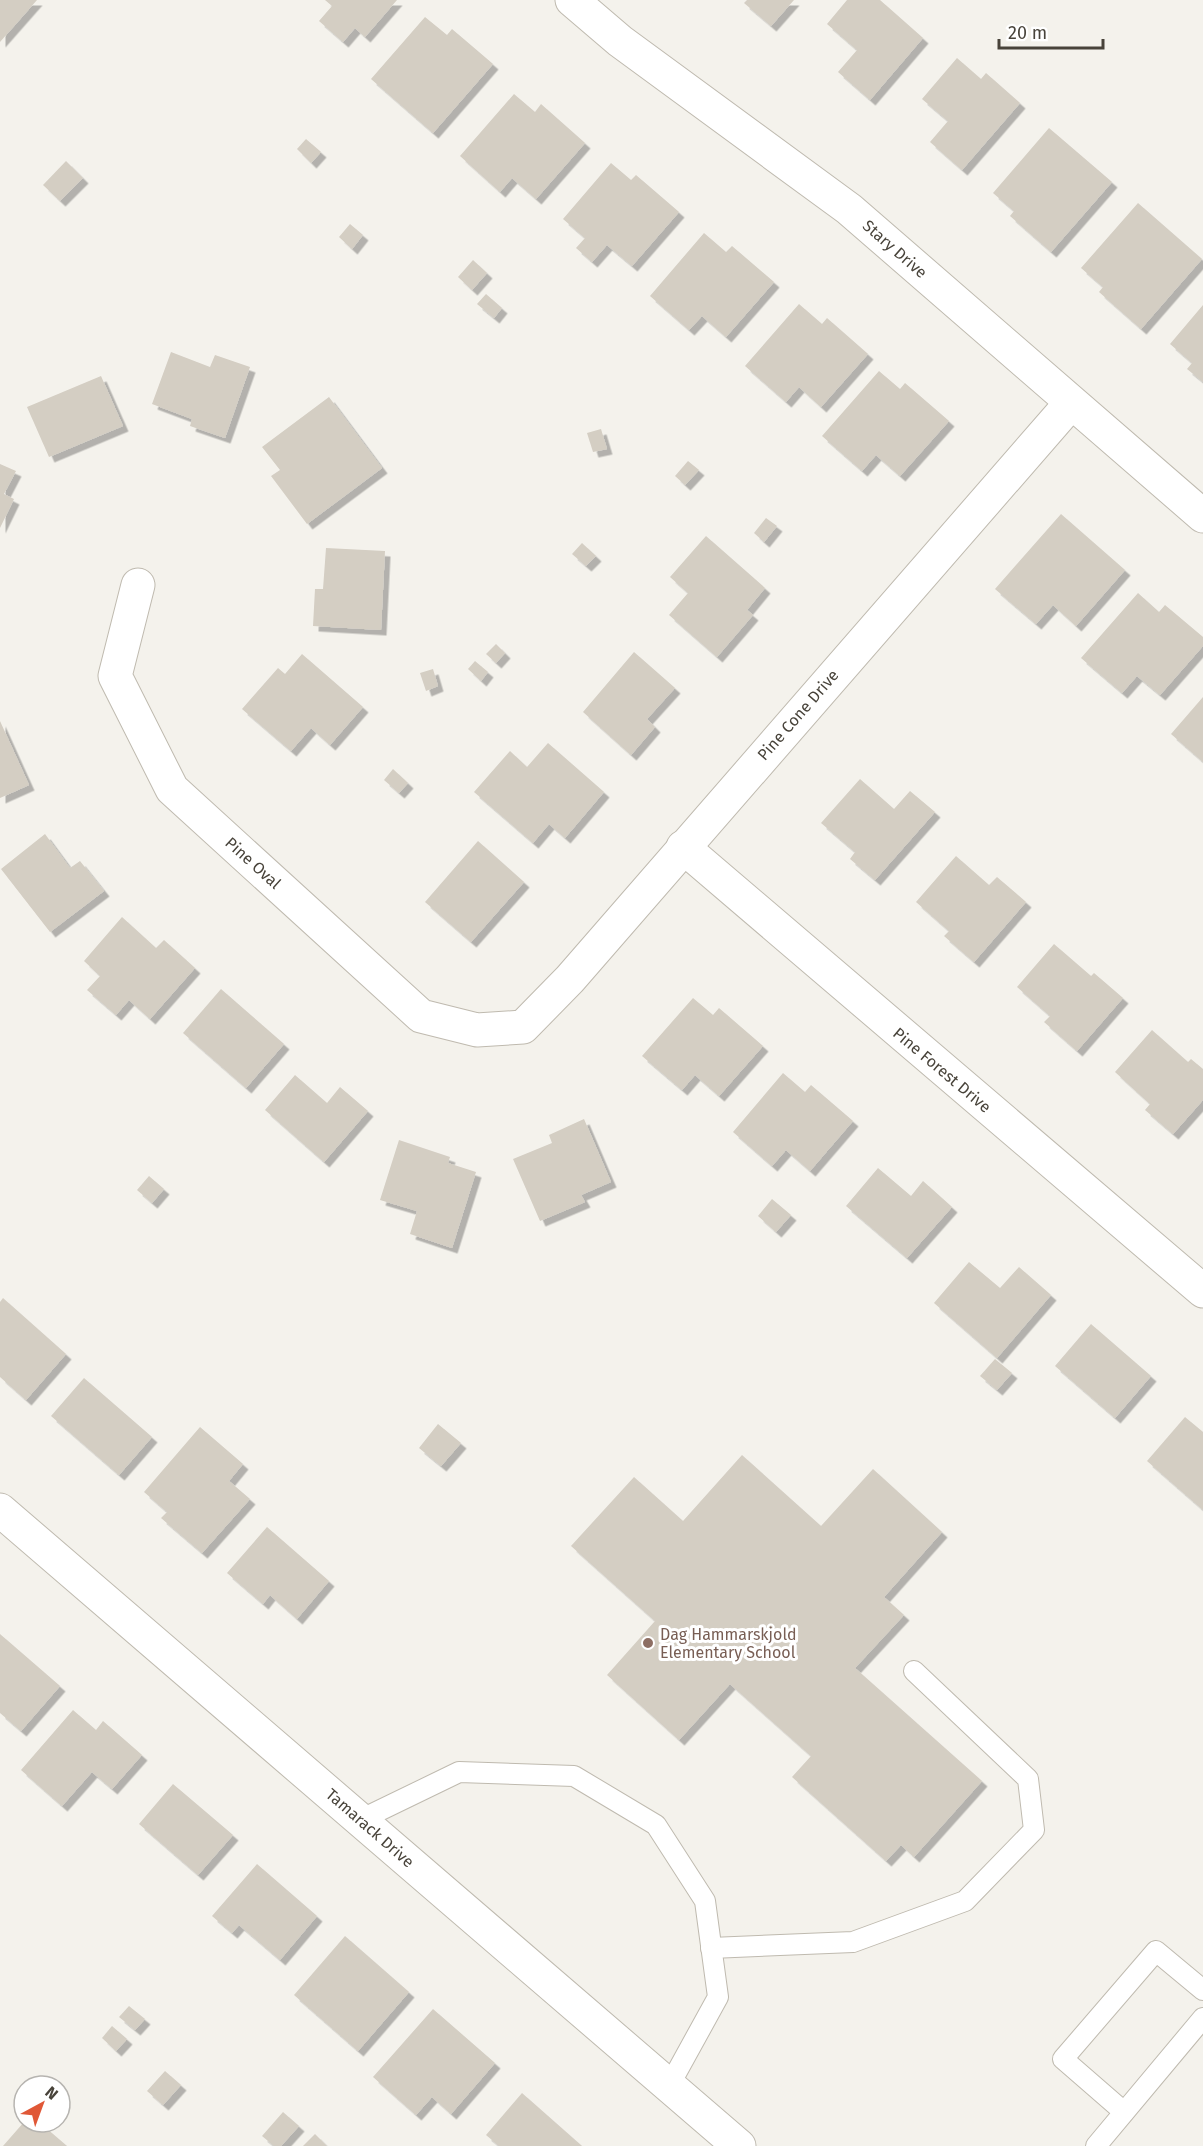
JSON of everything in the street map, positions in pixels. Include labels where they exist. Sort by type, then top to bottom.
[{"type":"street","name":"Stary Drive","points":[[573,0],[620,41],[849,209],[1203,516]]},
{"type":"street","name":"Pine Cone Drive","points":[[523,1026],[570,979],[1071,402]]},
{"type":"street","name":"Pine Oval","points":[[138,585],[115,676],[172,789],[421,1016],[477,1030],[523,1026]]},
{"type":"street","name":"Pine Forest Drive","points":[[683,847],[1203,1291]]},
{"type":"street","name":"Tamarack Drive","points":[[0,1510],[739,2146]]},
{"type":"lane","points":[[711,1948],[853,1942],[965,1901],[1034,1830],[1028,1779],[914,1671]]},
{"type":"lane","points":[[360,1820],[459,1772],[574,1776],[656,1825],[705,1901],[718,1997],[669,2086]]},
{"type":"lane","points":[[1124,2112],[1064,2059],[1156,1951],[1203,1990]]},
{"type":"lane","points":[[1096,2146],[1203,2018]]},
{"type":"building","points":[[0,0],[37,0],[0,42]]},
{"type":"building","points":[[325,0],[397,0],[365,37],[355,28],[343,42],[319,21],[332,6]]},
{"type":"building","points":[[747,0],[794,0],[771,26],[744,3]]},
{"type":"building","points":[[847,0],[880,0],[923,38],[870,100],[838,72],[857,50],[827,24]]},
{"type":"building","points":[[425,17],[447,35],[452,29],[493,64],[433,133],[371,79]]},
{"type":"building","points":[[957,58],[981,79],[986,73],[1020,103],[962,170],[930,142],[948,121],[922,99]]},
{"type":"building","points":[[514,94],[535,112],[541,104],[585,143],[536,199],[512,178],[500,192],[460,156]]},
{"type":"building","points":[[1049,128],[1112,182],[1051,252],[1010,216],[1014,211],[993,193]]},
{"type":"building","points":[[306,139],[321,152],[311,163],[297,149]]},
{"type":"building","points":[[66,161],[83,178],[60,201],[43,185]]},
{"type":"building","points":[[611,163],[631,180],[636,175],[679,212],[632,266],[607,245],[592,262],[576,248],[585,238],[563,219]]},
{"type":"building","points":[[1138,203],[1202,259],[1141,329],[1099,292],[1103,287],[1081,268]]},
{"type":"building","points":[[350,224],[363,235],[352,249],[339,237]]},
{"type":"building","points":[[704,233],[726,252],[732,246],[774,282],[726,337],[702,316],[689,330],[650,296]]},
{"type":"building","points":[[473,260],[487,273],[472,290],[458,277]]},
{"type":"building","points":[[486,294],[502,308],[494,318],[477,304]]},
{"type":"building","points":[[799,304],[822,324],[827,318],[868,354],[821,407],[799,387],[786,402],[745,366]]},
{"type":"building","points":[[1203,305],[1203,382],[1187,369],[1192,363],[1170,344]]},
{"type":"building","points":[[171,352],[210,367],[215,355],[250,367],[225,438],[190,426],[192,419],[152,404]]},
{"type":"building","points":[[879,371],[900,389],[905,383],[949,421],[900,476],[876,455],[862,471],[822,436]]},
{"type":"building","points":[[101,376],[123,426],[49,457],[27,407]]},
{"type":"building","points":[[329,397],[382,468],[307,524],[271,476],[280,470],[262,447]]},
{"type":"building","points":[[601,429],[607,449],[593,452],[587,433]]},
{"type":"building","points":[[688,461],[699,470],[685,485],[675,476]]},
{"type":"building","points":[[0,464],[16,471],[4,494],[14,499],[0,528]]},
{"type":"building","points":[[1061,514],[1125,570],[1076,626],[1053,605],[1036,624],[995,589]]},
{"type":"building","points":[[766,518],[777,526],[764,542],[754,533]]},
{"type":"building","points":[[706,536],[765,588],[747,610],[753,615],[717,657],[669,615],[688,593],[670,577]]},
{"type":"building","points":[[582,543],[596,556],[586,566],[572,554]]},
{"type":"building","points":[[326,548],[385,551],[381,630],[313,626],[315,589],[323,589]]},
{"type":"building","points":[[1138,593],[1159,612],[1165,605],[1203,637],[1203,646],[1160,695],[1137,676],[1122,693],[1081,658]]},
{"type":"building","points":[[496,644],[505,653],[496,663],[486,654]]},
{"type":"building","points":[[634,652],[675,688],[647,719],[655,727],[631,755],[583,712]]},
{"type":"building","points":[[302,654],[363,707],[330,745],[311,728],[291,751],[242,709],[278,668],[285,674]]},
{"type":"building","points":[[475,661],[488,672],[481,681],[468,669]]},
{"type":"building","points":[[433,669],[438,686],[426,691],[420,673]]},
{"type":"building","points":[[1203,697],[1203,762],[1171,734]]},
{"type":"building","points":[[0,721],[29,785],[0,798]]},
{"type":"building","points":[[548,743],[604,792],[565,838],[549,824],[533,843],[474,792],[510,751],[527,767]]},
{"type":"building","points":[[393,769],[408,783],[399,793],[384,780]]},
{"type":"building","points":[[860,779],[894,809],[910,791],[935,812],[875,880],[850,859],[855,852],[821,823]]},
{"type":"building","points":[[45,834],[70,868],[80,861],[104,891],[50,932],[1,869]]},
{"type":"building","points":[[478,841],[524,882],[471,942],[425,902]]},
{"type":"building","points":[[956,856],[989,885],[997,877],[1026,902],[974,962],[944,936],[949,931],[916,902]]},
{"type":"building","points":[[122,917],[156,948],[164,940],[195,968],[150,1019],[129,1000],[116,1015],[87,990],[100,976],[84,961]]},
{"type":"building","points":[[1054,944],[1091,976],[1094,973],[1123,998],[1077,1051],[1044,1022],[1050,1016],[1017,987]]},
{"type":"building","points":[[221,989],[284,1044],[246,1088],[183,1033]]},
{"type":"building","points":[[693,998],[713,1015],[719,1008],[763,1046],[719,1096],[695,1075],[682,1090],[642,1056]]},
{"type":"building","points":[[1152,1030],[1188,1062],[1191,1059],[1203,1069],[1203,1100],[1173,1134],[1145,1110],[1150,1104],[1115,1072]]},
{"type":"building","points":[[783,1073],[805,1092],[811,1085],[853,1121],[810,1171],[786,1150],[772,1166],[733,1132]]},
{"type":"building","points":[[295,1075],[327,1103],[340,1087],[368,1111],[324,1162],[265,1110]]},
{"type":"building","points":[[584,1119],[611,1182],[581,1195],[585,1202],[540,1221],[513,1159],[552,1143],[549,1135]]},
{"type":"building","points":[[399,1140],[450,1157],[448,1163],[476,1172],[452,1248],[410,1234],[417,1211],[380,1200]]},
{"type":"building","points":[[878,1168],[911,1196],[923,1181],[952,1207],[907,1258],[846,1206]]},
{"type":"building","points":[[149,1176],[164,1189],[152,1203],[137,1190]]},
{"type":"building","points":[[772,1199],[791,1215],[776,1232],[758,1216]]},
{"type":"building","points":[[969,1262],[1000,1288],[1019,1267],[1051,1295],[997,1358],[934,1303]]},
{"type":"building","points":[[3,1298],[66,1354],[26,1400],[0,1377],[0,1302]]},
{"type":"building","points":[[1091,1324],[1151,1376],[1115,1418],[1055,1366]]},
{"type":"building","points":[[995,1359],[1012,1373],[997,1390],[980,1376]]},
{"type":"building","points":[[84,1378],[152,1437],[119,1475],[51,1416]]},
{"type":"building","points":[[1185,1417],[1203,1432],[1203,1510],[1147,1461]]},
{"type":"building","points":[[438,1424],[461,1443],[441,1466],[419,1448]]},
{"type":"building","points":[[200,1427],[243,1464],[229,1481],[250,1499],[202,1553],[161,1518],[167,1512],[144,1492]]},
{"type":"building","points":[[742,1455],[821,1526],[873,1469],[942,1532],[884,1597],[904,1615],[855,1668],[982,1781],[914,1857],[901,1845],[886,1861],[792,1777],[811,1756],[730,1684],[679,1740],[607,1675],[655,1621],[571,1546],[634,1477],[683,1521]]},
{"type":"building","points":[[267,1527],[329,1581],[297,1619],[270,1595],[263,1604],[227,1573]]},
{"type":"building","points":[[0,1634],[60,1686],[21,1731],[0,1713]]},
{"type":"building","points":[[73,1710],[96,1730],[103,1721],[142,1755],[112,1789],[92,1772],[62,1806],[21,1770]]},
{"type":"building","points":[[173,1784],[233,1835],[198,1875],[139,1824]]},
{"type":"building","points":[[257,1864],[317,1916],[280,1960],[239,1925],[232,1933],[212,1916]]},
{"type":"building","points":[[345,1936],[409,1992],[358,2051],[294,1995]]},
{"type":"building","points":[[129,2006],[145,2019],[135,2030],[119,2017]]},
{"type":"building","points":[[433,2009],[495,2063],[451,2114],[432,2097],[416,2115],[373,2077]]},
{"type":"building","points":[[112,2026],[127,2039],[116,2051],[102,2038]]},
{"type":"building","points":[[165,2071],[181,2085],[163,2105],[147,2091]]},
{"type":"building","points":[[522,2093],[582,2146],[499,2146],[486,2135]]},
{"type":"building","points":[[283,2112],[299,2126],[281,2146],[274,2146],[262,2136]]},
{"type":"building","points":[[14,2134],[53,2134],[67,2146],[3,2146]]},
{"type":"building","points":[[315,2134],[327,2146],[303,2146]]},
{"type":"place","name":"Dag Hammarskjold Elementary School","points":[[648,1643]]}]
